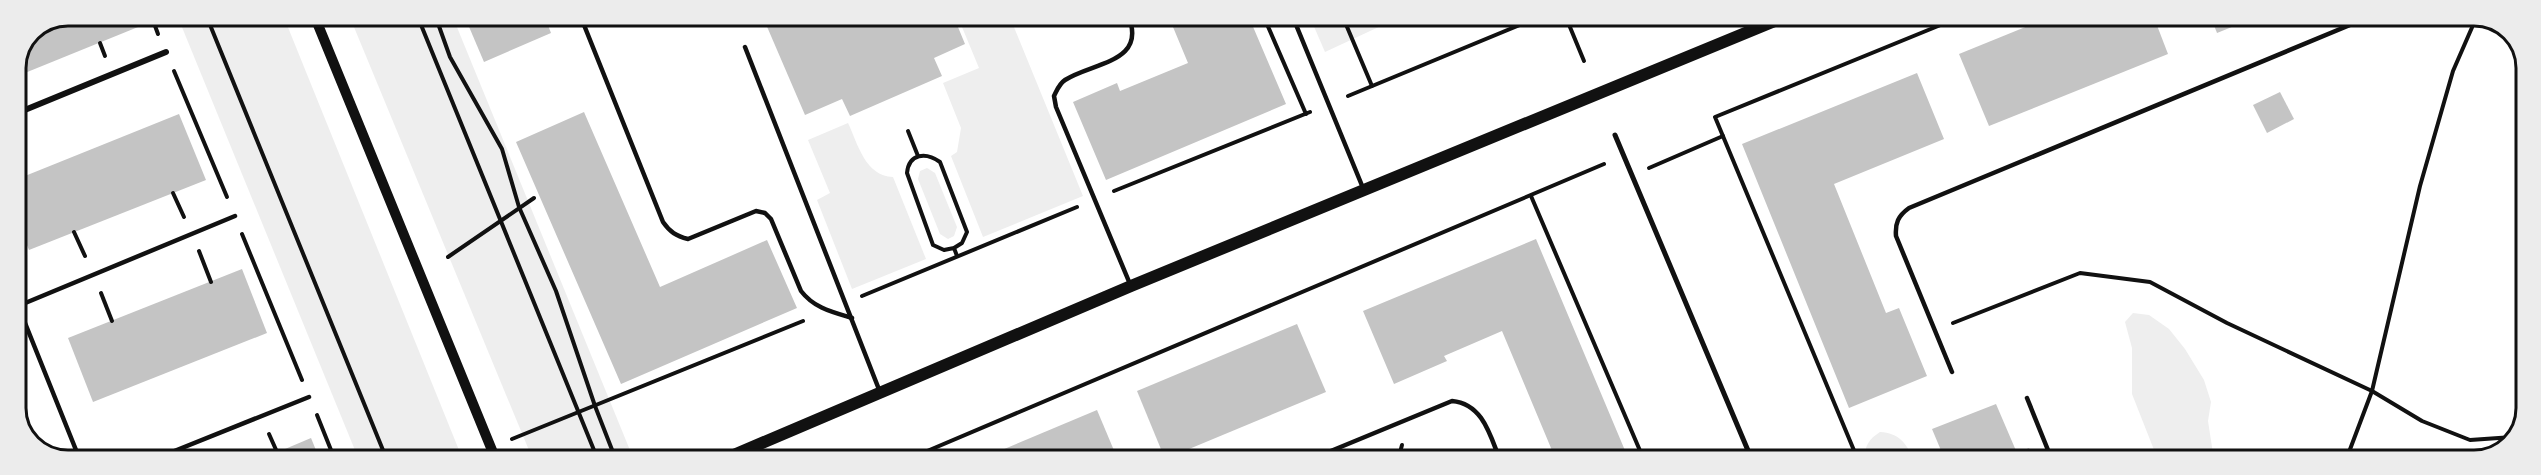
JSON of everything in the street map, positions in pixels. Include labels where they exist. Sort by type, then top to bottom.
[{"type":"main road","points":[[747,449],[1131,286],[1763,26]]},
{"type":"street","points":[[318,25],[491,448]]},
{"type":"street","points":[[25,110],[166,52]]},
{"type":"street","points":[[1615,135],[1748,450]]},
{"type":"lane","points":[[584,25],[663,222],[669,230],[677,237],[688,239],[756,211],[765,213],[777,230],[801,291],[808,299],[827,310],[852,318]]},
{"type":"lane","points":[[1131,25],[1133,32],[1131,43],[1124,53],[1064,80],[1054,96],[1056,107],[1131,286]]},
{"type":"lane","points":[[1296,26],[1365,190]]},
{"type":"lane","points":[[1952,372],[1896,236],[1895,225],[1900,215],[1909,208],[2348,26]]},
{"type":"lane","points":[[745,47],[880,393]]},
{"type":"lane","points":[[26,303],[235,216]]},
{"type":"lane","points":[[26,325],[76,449]]},
{"type":"lane","points":[[177,449],[309,397]]},
{"type":"lane","points":[[2027,398],[2048,450]]},
{"type":"lane","points":[[1334,450],[1452,400],[1463,402],[1480,415],[1495,450]]},
{"type":"path","points":[[210,25],[383,449]]},
{"type":"path","points":[[421,25],[594,449]]},
{"type":"path","points":[[439,25],[450,57],[502,149],[519,207],[556,291],[612,449]]},
{"type":"path","points":[[1268,25],[1306,114]]},
{"type":"path","points":[[1346,26],[1372,86]]},
{"type":"path","points":[[846,303],[1518,26]]},
{"type":"path","points":[[1569,26],[1584,61]]},
{"type":"path","points":[[1854,450],[1715,117],[1939,26]]},
{"type":"path","points":[[2350,450],[2372,391],[2420,186],[2453,71],[2472,26]]},
{"type":"path","points":[[908,131],[918,156]]},
{"type":"path","points":[[1632,175],[1723,136]]},
{"type":"path","points":[[918,156],[931,156],[940,162],[967,232],[962,243],[954,248],[944,250],[933,245],[907,173],[911,160],[918,156]]},
{"type":"path","points":[[931,449],[1624,156]]},
{"type":"path","points":[[1531,196],[1640,450]]},
{"type":"path","points":[[448,257],[500,219],[534,198]]},
{"type":"path","points":[[954,248],[957,256]]},
{"type":"path","points":[[1935,330],[2080,273],[2150,282],[2227,323],[2372,391],[2422,422],[2470,440],[2502,438]]},
{"type":"path","points":[[491,448],[827,310]]},
{"type":"shaded area","points":[[181,25],[287,25],[459,449],[355,449]]},
{"type":"shaded area","points":[[353,25],[456,25],[630,449],[529,449]]},
{"type":"shaded area","points":[[961,25],[1013,25],[1083,196],[983,237],[951,156],[957,152],[961,128],[943,83],[979,68]]},
{"type":"shaded area","points":[[1314,26],[1382,26],[1325,52]]},
{"type":"shaded area","points":[[848,123],[869,165],[883,175],[893,177],[926,259],[852,289],[817,200],[830,193],[808,140]]},
{"type":"shaded area","points":[[927,168],[935,173],[957,227],[954,236],[948,239],[940,234],[918,179],[920,171]]},
{"type":"shaded area","points":[[2133,313],[2149,315],[2169,329],[2185,349],[2204,380],[2211,402],[2208,421],[2212,450],[2154,450],[2132,394],[2132,348],[2125,322]]},
{"type":"shaded area","points":[[1880,432],[1892,434],[1901,440],[1908,450],[1865,450],[1873,437]]},
{"type":"building","points":[[68,25],[143,25],[25,73],[26,60],[33,44],[44,33],[52,29]]},
{"type":"building","points":[[468,25],[548,25],[551,33],[484,62]]},
{"type":"building","points":[[766,25],[957,25],[965,44],[934,58],[942,76],[850,116],[842,99],[805,115]]},
{"type":"building","points":[[1172,25],[1252,25],[1286,104],[1106,180],[1073,102],[1117,83],[1120,91],[1188,63]]},
{"type":"building","points":[[2028,26],[2157,26],[2168,54],[1989,126],[1959,54]]},
{"type":"building","points":[[2214,26],[2235,26],[2217,33]]},
{"type":"building","points":[[1917,73],[1944,139],[1834,184],[1886,313],[1899,308],[1927,376],[1849,408],[1742,144]]},
{"type":"building","points":[[2280,92],[2294,119],[2267,133],[2253,105]]},
{"type":"building","points":[[584,112],[660,287],[767,240],[797,308],[621,384],[516,142]]},
{"type":"building","points":[[179,114],[206,180],[29,250],[26,242],[25,176]]},
{"type":"building","points":[[1536,239],[1625,450],[1552,450],[1502,331],[1444,356],[1447,361],[1394,384],[1363,311]]},
{"type":"building","points":[[242,269],[267,333],[93,402],[68,338]]},
{"type":"building","points":[[1297,324],[1326,392],[1188,449],[1161,449],[1137,391]]},
{"type":"building","points":[[1996,404],[2016,450],[1941,450],[1932,429]]},
{"type":"building","points":[[1097,410],[1114,449],[1003,449]]},
{"type":"building","points":[[311,438],[316,449],[285,449]]}]
